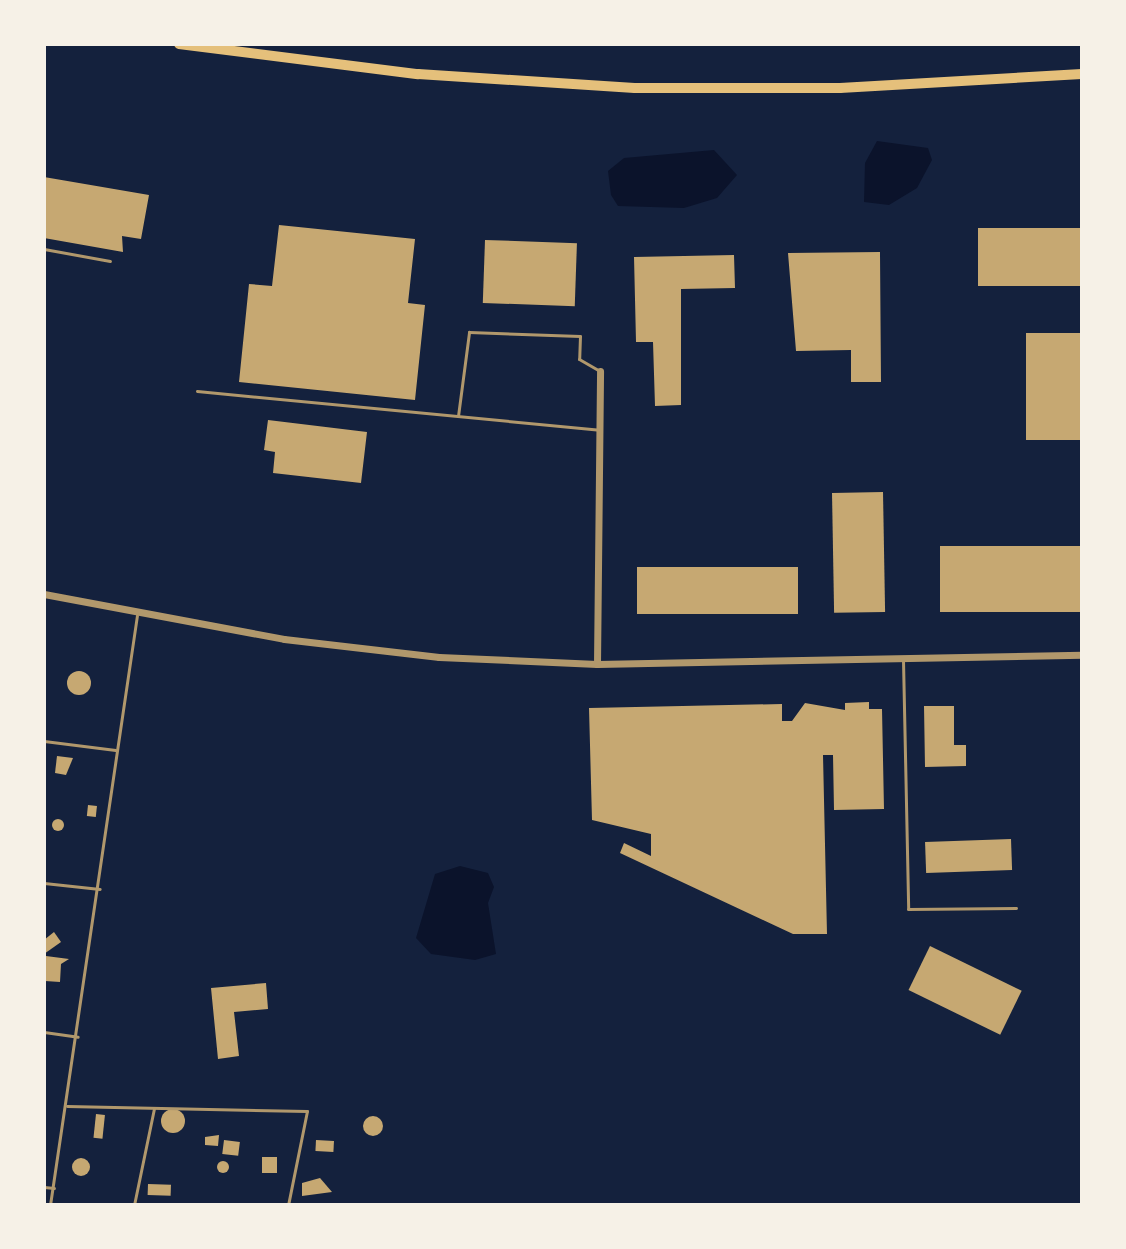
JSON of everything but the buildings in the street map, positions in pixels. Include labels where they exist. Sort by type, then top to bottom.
[{"type":"main road","points":[[179,44],[418,74],[635,88],[840,88],[1082,74]]},
{"type":"street","points":[[597,664],[600,371]]},
{"type":"street","points":[[44,594],[137,615],[439,657],[597,664],[1082,655]]},
{"type":"lane","points":[[44,249],[110,261]]},
{"type":"lane","points":[[458,416],[469,332],[580,336],[579,359],[600,371]]},
{"type":"lane","points":[[197,391],[601,430]]},
{"type":"lane","points":[[50,1205],[100,889],[115,750],[137,615]]},
{"type":"lane","points":[[903,660],[908,909],[1016,908]]},
{"type":"lane","points":[[44,741],[115,750]]},
{"type":"lane","points":[[44,883],[100,889]]},
{"type":"lane","points":[[44,1032],[78,1037]]},
{"type":"lane","points":[[67,1106],[307,1111],[288,1205]]},
{"type":"lane","points":[[134,1205],[154,1108]]},
{"type":"lane","points":[[44,1187],[54,1188]]},
{"type":"water","points":[[877,141],[928,148],[932,160],[917,188],[889,205],[864,202],[865,163]]},
{"type":"water","points":[[714,150],[737,175],[717,198],[684,208],[618,206],[611,195],[608,171],[624,158]]},
{"type":"water","points":[[460,866],[488,873],[494,887],[488,903],[496,954],[475,960],[431,954],[416,938],[435,874]]}]
